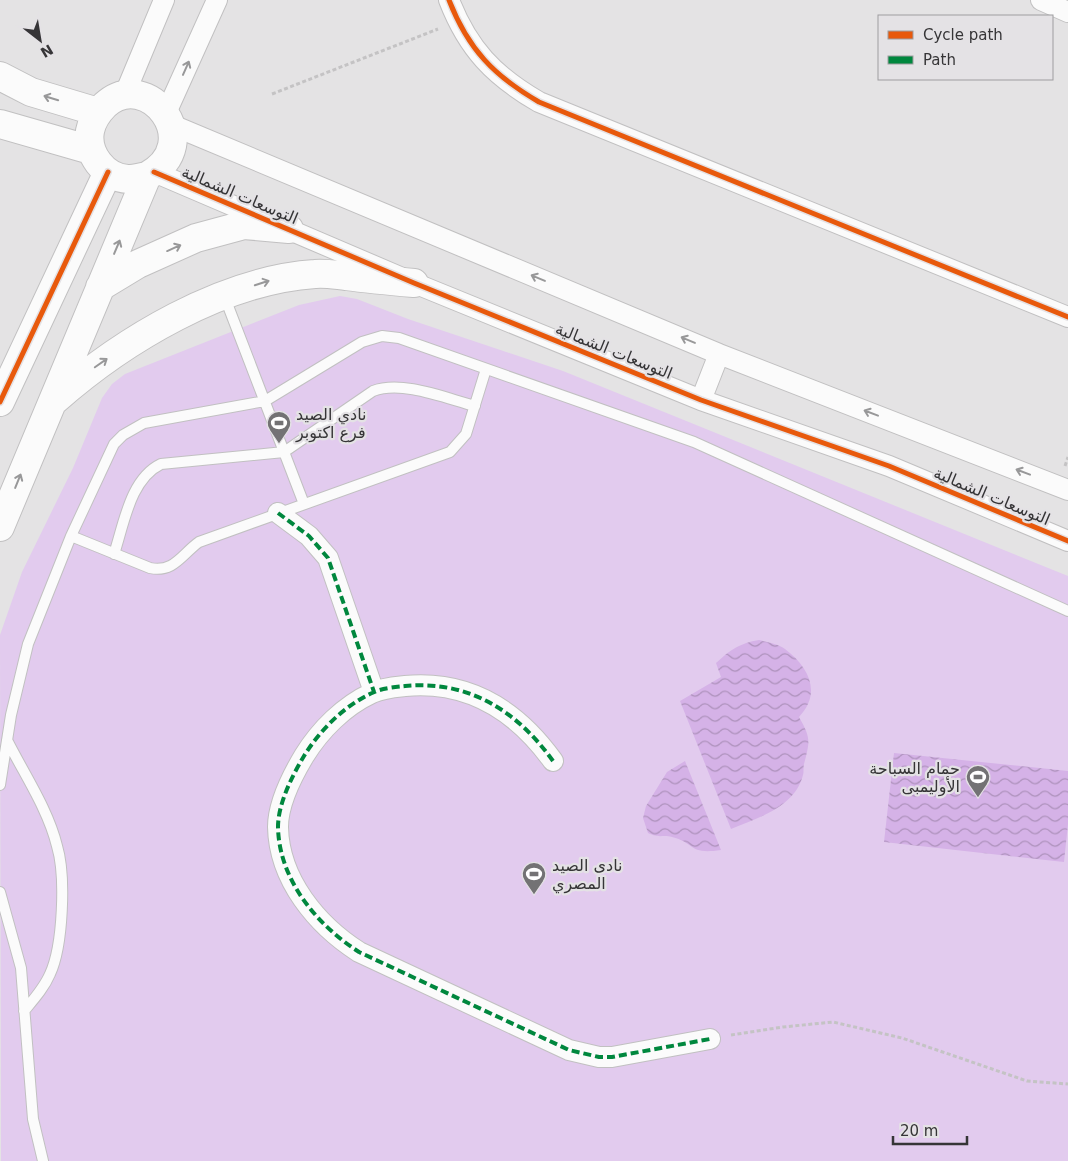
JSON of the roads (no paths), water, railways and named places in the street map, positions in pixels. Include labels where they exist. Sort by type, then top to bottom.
[{"type":"street","points":[[124,96],[164,0]]},
{"type":"street","points":[[0,527],[50,404],[150,174],[167,160],[173,143],[169,119],[217,0]]},
{"type":"street","points":[[449,0],[458,22],[472,47],[491,69],[514,88],[539,102],[1068,317]]},
{"type":"street","points":[[1041,0],[1068,12]]},
{"type":"street","points":[[0,76],[31,92],[98,112]]},
{"type":"street","points":[[150,174],[127,179],[108,172],[97,162],[91,150],[90,130],[98,112],[109,101],[124,96],[140,96],[154,102],[169,119],[719,354],[1068,490]]},
{"type":"street","points":[[0,124],[91,150]]},
{"type":"street","points":[[0,402],[108,172]]},
{"type":"street","name":"التوسعات الشمالية","points":[[150,174],[289,229],[414,283],[701,400],[889,466],[1068,541]]},
{"type":"street","points":[[100,287],[138,264],[196,238],[244,225],[289,229]]},
{"type":"street","points":[[50,404],[83,375],[116,353],[194,308],[266,281],[317,273],[414,283]]},
{"type":"street","points":[[701,400],[719,354]]},
{"type":"street","points":[[278,513],[309,536],[328,558],[374,692]]},
{"type":"street","points":[[552,761],[523,724],[483,698],[439,686],[417,685],[374,692],[338,715],[319,735],[299,764],[282,805],[278,826],[287,869],[300,895],[323,925],[360,952],[584,1054],[612,1057],[710,1039]]},
{"type":"lane","points":[[224,297],[304,504]]},
{"type":"lane","points":[[0,785],[7,740],[28,644],[71,536],[114,444],[133,428],[144,423],[265,401],[362,342],[382,336],[399,338],[694,442],[1068,611]]},
{"type":"lane","points":[[71,536],[160,570],[175,564],[183,553],[199,542],[450,452],[466,434],[486,369]]},
{"type":"lane","points":[[114,554],[137,486],[153,468],[168,462],[284,452],[374,391],[383,388],[402,387],[475,406]]},
{"type":"lane","points":[[7,740],[50,826],[58,847],[61,869],[60,919],[51,972],[40,992],[24,1011]]},
{"type":"lane","points":[[0,892],[21,968],[33,1119],[43,1161]]},
{"type":"water","points":[[759,640],[782,647],[801,664],[810,681],[810,699],[799,717],[806,730],[807,750],[803,775],[799,786],[792,795],[784,803],[764,816],[731,829],[680,701],[721,677],[716,663],[726,654],[741,645]]},
{"type":"water","name":"حمام السباحة الأوليمبى","points":[[894,753],[1068,771],[1068,824],[1064,862],[884,842]]},
{"type":"water","points":[[685,761],[721,850],[697,850],[680,839],[648,833],[643,818],[646,806],[667,772]]},
{"type":"place","name":"نادي الصيد فرع اكتوبر","points":[[279,444]]},
{"type":"place","name":"حمام السباحة الأوليمبى","points":[[978,798]]},
{"type":"place","name":"نادى الصيد المصري","points":[[534,895]]}]
